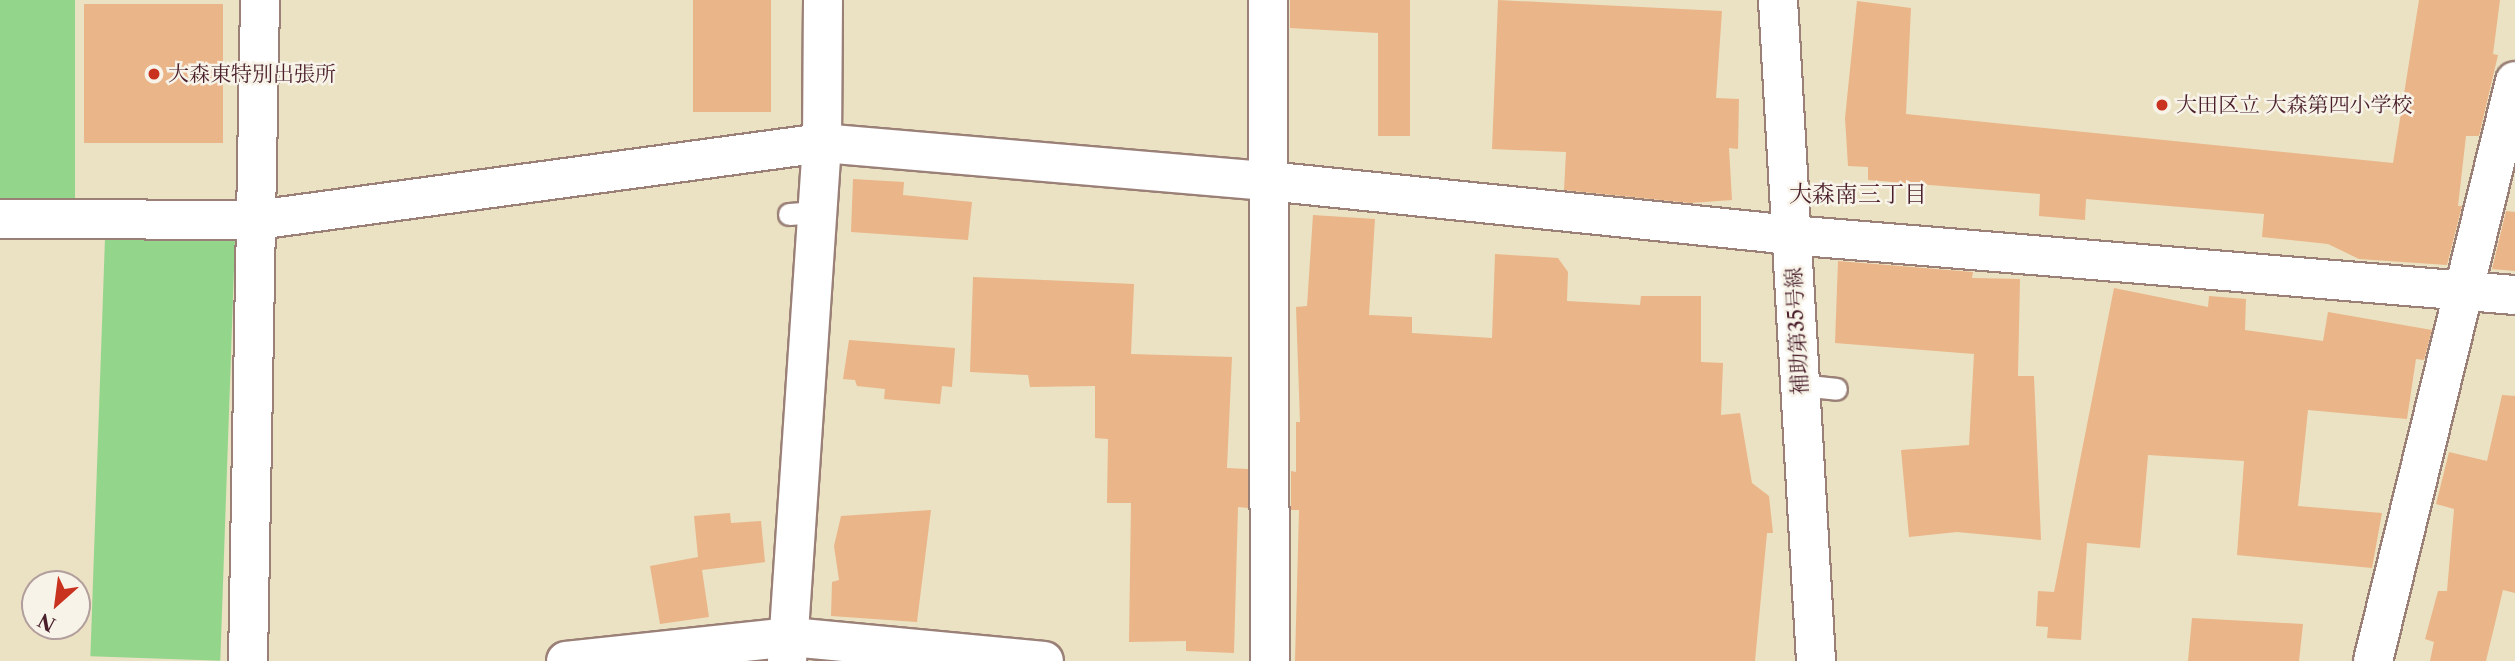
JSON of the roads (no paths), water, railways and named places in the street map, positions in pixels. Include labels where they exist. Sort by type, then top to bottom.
[{"type":"street","points":[[248,661],[260,0]]},
{"type":"street","points":[[789,649],[803,213],[822,143],[823,0]]},
{"type":"street","points":[[1268,0],[1275,93],[1268,181],[1270,661]]},
{"type":"street","name":"補助第35号線","points":[[1778,0],[1791,235],[1818,387],[1816,661]]},
{"type":"street","points":[[2373,661],[2515,80]]},
{"type":"street","points":[[0,219],[257,220],[822,143],[1268,181],[1330,182],[1618,226],[1791,235],[2515,295]]},
{"type":"street","points":[[566,661],[789,649],[1044,661]]},
{"type":"place","name":"大森東特別出張所","points":[[154,74]]},
{"type":"place","name":"大田区立 大森第四小学校","points":[[2162,105]]},
{"type":"district","name":"大森南三丁目","points":[[1858,194]]}]
